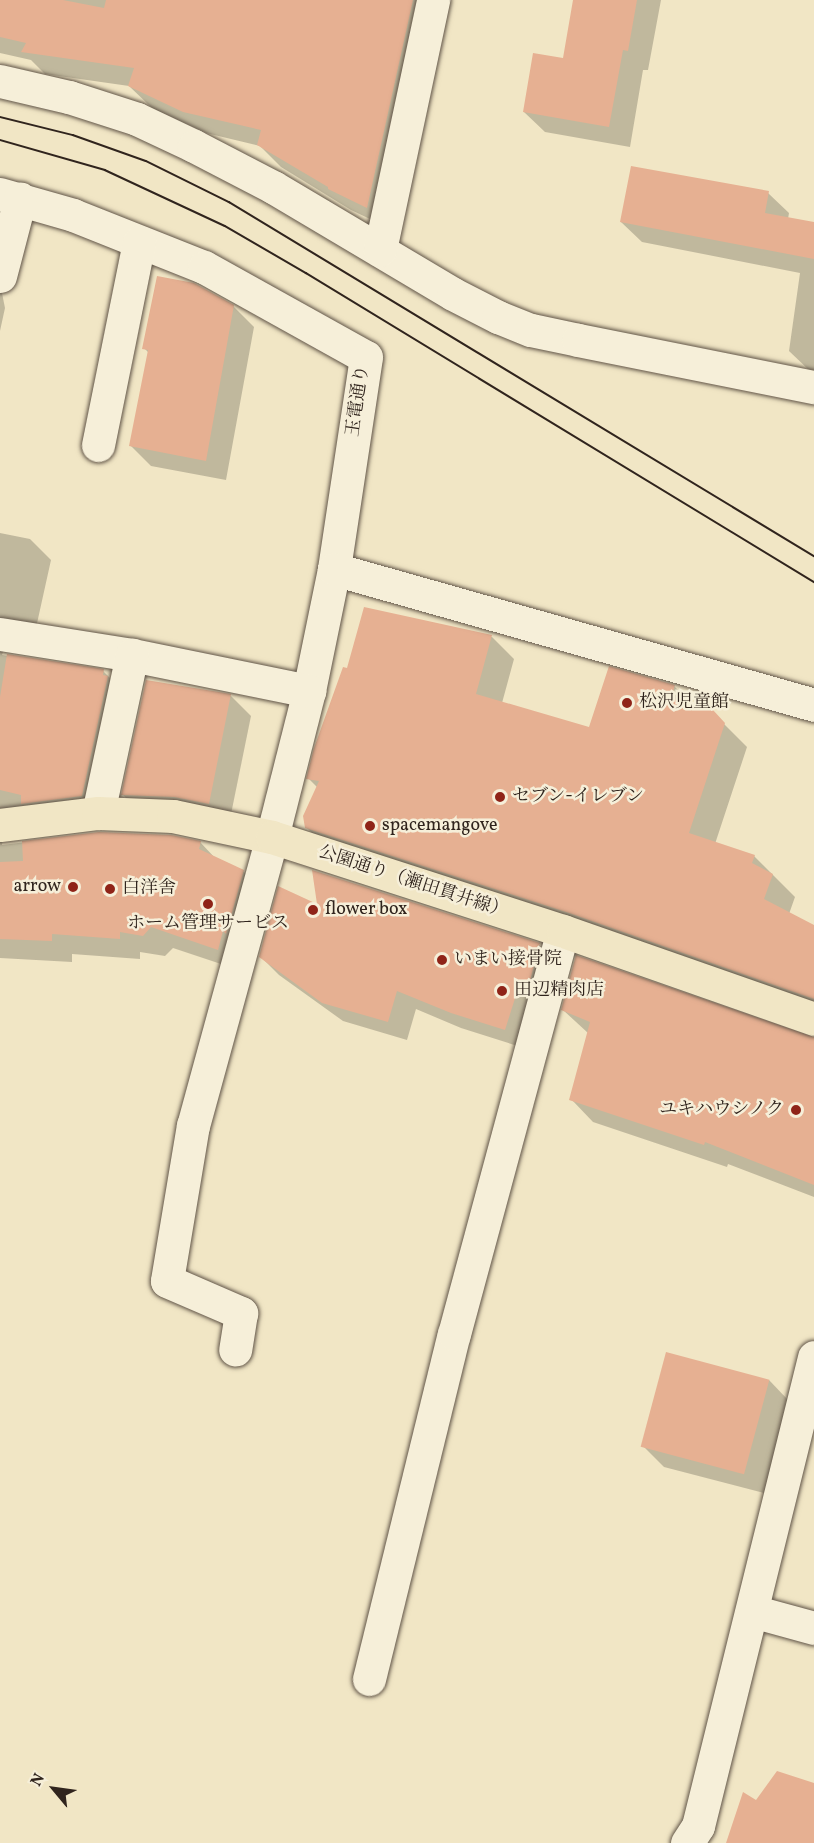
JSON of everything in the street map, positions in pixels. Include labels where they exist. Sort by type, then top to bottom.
[{"type":"main road","name":"公園通り（瀬田貫井線）","points":[[0,825],[98,813],[173,816],[272,837],[562,932],[814,1019]]},
{"type":"street","points":[[380,250],[433,0]]},
{"type":"street","points":[[0,81],[69,97],[137,119],[273,187],[471,303],[531,330],[814,387]]},
{"type":"street","points":[[0,276],[10,197]]},
{"type":"street","name":"玉電通り","points":[[10,197],[73,215],[204,267],[366,357],[334,569],[309,691],[272,837],[193,1125],[167,1281],[241,1314],[235,1350]]},
{"type":"street","points":[[98,445],[140,242]]},
{"type":"street","points":[[334,569],[814,705]]},
{"type":"street","points":[[0,634],[132,655],[309,691]]},
{"type":"street","points":[[98,813],[132,655]]},
{"type":"street","points":[[369,1679],[454,1334],[562,932]]},
{"type":"street","points":[[687,1843],[698,1826],[814,1357]]},
{"type":"street","points":[[752,1611],[814,1628]]},
{"type":"building","points":[[0,0],[63,0],[104,8],[106,0],[413,0],[367,208],[328,189],[257,145],[261,130],[183,112],[128,86],[134,68],[21,52],[26,43],[0,37]]},
{"type":"building","points":[[573,0],[637,0],[628,51],[623,50],[609,127],[523,112],[533,53],[563,58]]},
{"type":"building","points":[[631,166],[769,191],[765,213],[814,222],[814,259],[620,222]]},
{"type":"building","points":[[157,276],[194,283],[234,305],[206,461],[129,446],[148,350],[142,349]]},
{"type":"building","points":[[364,607],[492,635],[476,694],[589,727],[609,666],[675,685],[671,698],[713,710],[725,723],[689,833],[755,855],[752,863],[773,874],[764,899],[814,925],[814,999],[569,913],[305,828],[303,816],[319,781],[306,779],[314,748],[343,667],[347,668]]},
{"type":"building","points":[[7,654],[104,669],[103,675],[108,676],[82,796],[21,804],[21,795],[0,790],[0,697]]},
{"type":"building","points":[[146,680],[231,694],[209,804],[174,797],[121,795]]},
{"type":"building","points":[[99,832],[171,835],[201,841],[199,849],[244,870],[226,934],[223,931],[218,950],[151,927],[143,936],[120,932],[120,939],[52,934],[52,941],[0,939],[0,862],[23,861],[22,841]]},
{"type":"building","points":[[312,870],[540,943],[526,996],[517,992],[505,1030],[451,1013],[397,991],[388,1022],[322,1003],[259,957],[278,886],[317,904]]},
{"type":"building","points":[[576,955],[814,1037],[814,1185],[705,1142],[704,1145],[569,1100],[590,1022],[561,1010]]},
{"type":"building","points":[[666,1352],[769,1380],[744,1474],[641,1447]]},
{"type":"building","points":[[777,1771],[814,1783],[814,1843],[726,1843],[743,1792],[756,1800]]},
{"type":"tram line","points":[[0,117],[73,135],[146,161],[229,202],[814,556]]},
{"type":"tram line","points":[[0,140],[105,170],[225,226],[814,582]]},
{"type":"place","name":"松沢児童館","points":[[627,703]]},
{"type":"place","name":"セブン-イレブン","points":[[500,797]]},
{"type":"place","name":"spacemangove","points":[[370,826]]},
{"type":"place","name":"arrow","points":[[73,887]]},
{"type":"place","name":"白洋舎","points":[[110,889]]},
{"type":"place","name":"ホーム管理サービス","points":[[208,904]]},
{"type":"place","name":"flower box","points":[[313,910]]},
{"type":"place","name":"いまい接骨院","points":[[442,960]]},
{"type":"place","name":"田辺精肉店","points":[[502,991]]},
{"type":"place","name":"ユキハウシノク","points":[[796,1110]]}]
